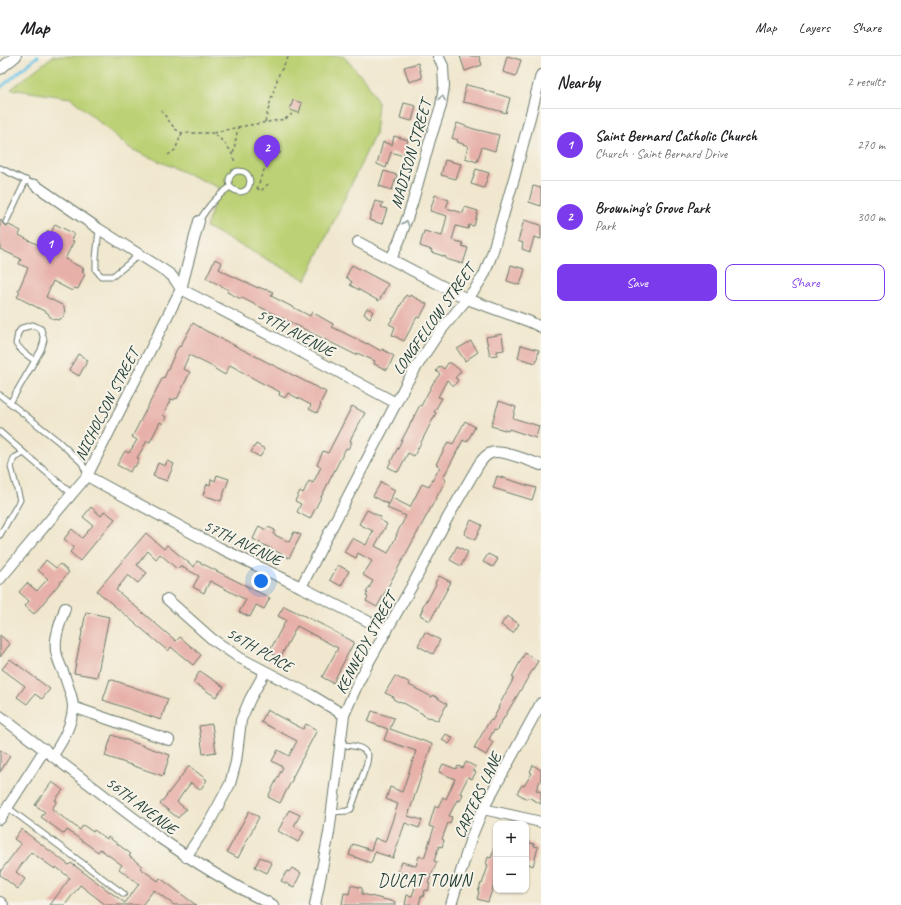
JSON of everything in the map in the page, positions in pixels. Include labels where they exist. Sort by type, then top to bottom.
[{"type":"street","points":[[0,69],[16,56]]},
{"type":"street","name":"MADISON STREET","points":[[390,258],[400,239],[412,204],[441,106],[444,86],[443,66],[438,56]]},
{"type":"street","name":"LONGFELLOW STREET","points":[[301,587],[407,382],[438,334],[475,289],[484,275],[492,254],[515,175],[541,75]]},
{"type":"street","points":[[35,185],[99,229],[159,266],[171,275],[181,289]]},
{"type":"street","name":"NICHOLSON STREET","points":[[0,579],[87,476],[181,289],[199,221]]},
{"type":"street","points":[[358,242],[467,299],[528,320],[541,327]]},
{"type":"street","name":"59TH AVENUE","points":[[181,289],[396,403]]},
{"type":"street","name":"KENNEDY STREET","points":[[315,905],[329,833],[344,715],[358,683],[448,517],[484,457],[495,452],[504,453],[541,465]]},
{"type":"street","name":"57TH AVENUE","points":[[87,476],[218,547],[387,630]]},
{"type":"street","name":"56TH PLACE","points":[[167,599],[212,639],[240,658],[311,695],[344,715]]},
{"type":"street","points":[[53,755],[63,741],[70,723],[73,707],[72,697],[56,650],[59,628],[65,608]]},
{"type":"street","points":[[186,857],[210,821],[230,784],[236,762],[241,720],[250,699],[265,672]]},
{"type":"street","name":"CARTERS LANE","points":[[451,905],[471,838],[483,809],[541,703]]},
{"type":"street","points":[[73,707],[169,740]]},
{"type":"street","name":"56TH AVENUE","points":[[0,716],[186,857],[248,893],[273,905]]},
{"type":"street","points":[[0,819],[44,749]]},
{"type":"street","points":[[483,809],[541,822]]},
{"type":"street","points":[[0,902],[3,905]]},
{"type":"lane","points":[[0,168],[35,185]]},
{"type":"lane","points":[[240,171],[244,172],[248,176],[250,179],[250,184],[248,189],[241,192],[235,192],[230,188],[229,181],[233,174],[240,171]]},
{"type":"lane","points":[[6,222],[26,180]]},
{"type":"lane","points":[[199,221],[207,208],[230,188]]},
{"type":"lane","points":[[99,229],[96,270],[101,276],[113,276],[139,254]]},
{"type":"lane","points":[[10,403],[35,361],[41,350],[44,340],[41,329],[33,325],[22,328],[18,333],[16,344],[23,352],[35,361]]},
{"type":"lane","points":[[0,395],[58,441],[82,463],[87,476]]},
{"type":"lane","points":[[0,432],[72,494]]},
{"type":"lane","points":[[0,535],[20,500],[11,467],[14,458],[24,454]]},
{"type":"lane","points":[[332,812],[347,811],[350,809],[367,763],[368,755],[365,750],[356,746],[340,745]]},
{"type":"lane","points":[[7,807],[124,894]]},
{"type":"path","points":[[265,122],[279,74],[289,56]]},
{"type":"path","points":[[161,110],[175,129],[182,133],[214,133],[238,127],[285,119],[292,114]]},
{"type":"path","points":[[233,155],[238,127]]},
{"type":"path","points":[[168,155],[175,150],[182,133]]},
{"type":"path","points":[[214,133],[229,147],[233,155],[236,172]]},
{"type":"path","points":[[257,189],[262,174],[268,163],[283,150]]},
{"type":"path","points":[[250,184],[261,191],[270,182]]},
{"type":"green space","points":[[53,56],[343,56],[367,82],[378,103],[375,134],[306,280],[206,227],[220,188],[131,149],[71,98],[11,89]]},
{"type":"building","points":[[460,56],[479,56],[482,65],[465,71]]},
{"type":"building","points":[[507,56],[521,60],[516,76],[503,72]]},
{"type":"building","points":[[418,63],[422,78],[409,82],[404,67]]},
{"type":"building","points":[[466,85],[484,89],[510,98],[506,113],[463,102]]},
{"type":"building","points":[[293,100],[302,103],[299,113],[290,110]]},
{"type":"building","points":[[404,103],[416,106],[412,121],[400,118]]},
{"type":"building","points":[[457,123],[499,135],[495,151],[482,147],[477,162],[465,158],[468,146],[457,142],[458,140],[452,138]]},
{"type":"building","points":[[394,136],[408,140],[403,156],[391,152],[386,168],[377,164],[383,142],[392,145]]},
{"type":"building","points":[[445,160],[461,164],[456,179],[441,175]]},
{"type":"building","points":[[476,169],[489,173],[484,188],[471,184]]},
{"type":"building","points":[[384,171],[397,175],[392,190],[379,186]]},
{"type":"building","points":[[533,186],[541,188],[541,206],[529,202]]},
{"type":"building","points":[[435,195],[449,200],[446,208],[463,213],[465,207],[478,211],[474,226],[469,225],[468,229],[456,226],[452,240],[463,243],[462,246],[468,248],[463,264],[446,259],[446,257],[431,252],[432,250],[420,246],[424,231],[442,236],[447,216],[430,211]]},
{"type":"building","points":[[375,201],[383,203],[381,207],[387,209],[382,224],[369,220]]},
{"type":"building","points":[[0,220],[4,225],[9,225],[21,231],[19,235],[40,246],[48,230],[51,233],[55,224],[74,234],[71,240],[74,241],[65,259],[84,269],[82,272],[85,274],[78,289],[74,288],[72,291],[53,281],[46,297],[64,307],[65,314],[62,318],[58,320],[54,319],[50,317],[48,313],[17,297],[28,268],[19,264],[21,259],[0,249]]},
{"type":"building","points":[[524,220],[541,225],[541,239],[534,237],[530,252],[522,249],[523,243],[518,241]]},
{"type":"building","points":[[215,259],[222,263],[219,269],[226,273],[258,288],[273,292],[271,296],[310,316],[312,312],[333,324],[332,327],[381,351],[382,349],[394,356],[387,370],[374,364],[375,361],[357,353],[356,355],[227,292],[229,290],[206,278]]},
{"type":"building","points":[[352,265],[388,284],[379,301],[350,285],[352,282],[346,277]]},
{"type":"building","points":[[511,265],[525,269],[520,285],[507,281]]},
{"type":"building","points":[[406,295],[409,297],[410,295],[427,304],[420,318],[417,317],[404,341],[392,335],[395,327],[389,324],[394,318]]},
{"type":"building","points":[[367,308],[373,311],[370,318],[364,314]]},
{"type":"building","points":[[193,323],[326,392],[320,404],[321,405],[317,413],[309,409],[311,405],[288,393],[285,398],[279,395],[280,392],[230,365],[225,375],[215,368],[189,355],[183,369],[190,372],[177,399],[171,399],[163,415],[166,417],[163,424],[160,422],[150,442],[147,441],[137,458],[139,459],[135,467],[133,466],[130,472],[117,465],[125,451],[129,453],[137,440],[132,437],[163,377],[164,378],[176,351],[179,346],[180,347]]},
{"type":"building","points":[[502,334],[504,350],[497,351],[497,355],[490,356],[486,337]]},
{"type":"building","points":[[471,341],[478,352],[465,361],[457,349]]},
{"type":"building","points":[[521,345],[539,350],[536,363],[518,358]]},
{"type":"building","points":[[78,354],[88,360],[79,376],[69,370]]},
{"type":"building","points":[[448,363],[451,363],[461,371],[455,378],[458,380],[454,386],[447,380],[438,397],[442,398],[434,412],[436,413],[414,456],[408,453],[398,472],[388,467],[420,405],[421,406],[433,383],[440,374],[436,371],[440,366],[444,369]]},
{"type":"building","points":[[499,401],[516,407],[513,418],[539,426],[536,438],[509,429],[508,431],[491,426]]},
{"type":"building","points":[[352,406],[365,413],[352,436],[350,441],[352,442],[348,449],[346,448],[310,519],[297,512],[301,504],[295,501],[300,491],[303,493],[309,481],[313,483],[321,467],[317,465],[323,451],[328,453]]},
{"type":"building","points":[[465,421],[475,427],[467,442],[463,440],[443,478],[446,480],[377,607],[366,601],[368,597],[366,596],[368,593],[366,593],[373,581],[363,575],[372,561],[358,553],[356,558],[344,552],[352,538],[366,545],[373,531],[359,524],[367,510],[381,517],[380,520],[387,524],[375,546],[388,553],[406,516],[387,508],[392,498],[410,507],[422,484],[429,487],[440,467],[436,464],[448,442],[453,444]]},
{"type":"building","points":[[256,444],[265,449],[260,457],[251,452]]},
{"type":"building","points":[[167,461],[174,464],[167,481],[153,476],[158,463],[165,466]]},
{"type":"building","points":[[217,475],[229,479],[221,501],[203,495],[207,484],[210,485],[211,479],[215,481]]},
{"type":"building","points":[[497,476],[536,488],[532,500],[493,488]]},
{"type":"building","points":[[381,482],[395,490],[388,504],[373,496]]},
{"type":"building","points":[[91,507],[101,516],[105,511],[115,519],[80,561],[70,552],[74,547],[64,539],[72,529],[82,538],[93,525],[83,517]]},
{"type":"building","points":[[471,520],[482,525],[475,540],[464,534]]},
{"type":"building","points":[[259,526],[266,530],[268,527],[275,530],[273,534],[289,542],[294,532],[301,535],[289,558],[253,539]]},
{"type":"building","points":[[146,533],[164,549],[167,545],[194,567],[197,561],[270,598],[264,609],[256,605],[250,617],[239,612],[246,600],[210,581],[204,593],[193,587],[199,576],[180,566],[177,569],[160,554],[156,559],[148,551],[137,565],[147,573],[138,583],[128,575],[116,590],[176,641],[180,637],[201,655],[193,665],[171,647],[168,651],[97,591]]},
{"type":"building","points":[[457,546],[468,552],[461,566],[450,560]]},
{"type":"building","points":[[488,554],[498,559],[493,567],[483,562]]},
{"type":"building","points":[[46,560],[56,568],[60,564],[69,572],[34,614],[25,606],[29,601],[19,592],[27,583],[37,591],[48,579],[38,570]]},
{"type":"building","points":[[338,565],[349,571],[341,586],[330,580]]},
{"type":"building","points":[[439,576],[451,582],[430,621],[420,615],[422,608]]},
{"type":"building","points":[[284,606],[354,642],[333,683],[322,677],[338,648],[297,626],[280,658],[269,652],[286,620],[278,616]]},
{"type":"building","points":[[86,612],[109,617],[97,677],[74,673]]},
{"type":"building","points":[[507,616],[519,624],[513,633],[501,625]]},
{"type":"building","points":[[425,632],[440,640],[433,654],[418,646]]},
{"type":"building","points":[[0,635],[10,644],[0,657]]},
{"type":"building","points":[[525,653],[538,661],[496,731],[494,730],[489,739],[493,742],[486,755],[474,748],[490,720],[492,721],[499,708],[514,678],[512,677]]},
{"type":"building","points":[[10,659],[50,689],[42,699],[35,694],[27,704],[17,697],[25,686],[2,669]]},
{"type":"building","points":[[200,671],[224,687],[216,697],[193,682]]},
{"type":"building","points":[[395,676],[403,679],[410,683],[409,685],[432,697],[433,695],[447,704],[438,721],[423,715],[385,693]]},
{"type":"building","points":[[110,679],[168,699],[161,720],[103,700]]},
{"type":"building","points":[[267,710],[303,729],[306,724],[317,730],[280,803],[268,797],[283,767],[272,761],[278,750],[289,756],[297,741],[261,722]]},
{"type":"building","points":[[372,711],[394,718],[390,729],[432,744],[408,816],[422,820],[419,828],[405,823],[393,858],[375,852],[371,863],[349,855],[353,844],[371,850],[375,838],[385,842],[398,804],[386,799],[390,787],[402,792],[416,751],[384,740],[388,729],[368,722]]},
{"type":"building","points":[[212,724],[216,752],[203,754],[199,726]]},
{"type":"building","points":[[446,734],[453,738],[449,744],[442,740]]},
{"type":"building","points":[[112,735],[170,755],[163,776],[105,756]]},
{"type":"building","points":[[0,750],[10,756],[0,772]]},
{"type":"building","points":[[466,762],[476,767],[473,771],[476,772],[472,779],[468,777],[460,793],[463,794],[460,801],[457,800],[449,816],[452,817],[442,839],[444,840],[442,847],[439,846],[434,861],[437,862],[428,883],[430,884],[428,891],[425,890],[423,897],[421,896],[419,905],[405,905],[407,895],[412,896],[418,879],[398,872],[402,862],[416,866],[419,856],[424,858],[434,828],[429,826],[435,806],[438,807],[443,797],[446,799],[455,779],[439,772],[443,764],[456,769],[458,766],[463,768]]},
{"type":"building","points":[[533,765],[541,770],[541,779],[536,790],[541,792],[541,804],[528,797],[527,799],[517,793],[522,785],[524,786],[532,773],[530,772]]},
{"type":"building","points":[[189,766],[207,780],[200,790],[191,783],[183,793],[177,802],[186,809],[178,818],[160,804]]},
{"type":"building","points":[[52,782],[63,790],[55,800],[57,801],[52,809],[80,830],[83,825],[93,832],[94,830],[107,839],[108,837],[131,854],[129,856],[142,866],[140,868],[158,881],[160,878],[196,905],[174,905],[154,890],[142,905],[106,905],[80,885],[65,905],[50,905],[70,878],[56,867],[55,869],[31,852],[16,872],[25,879],[18,889],[0,875],[0,872],[21,844],[14,839],[21,829],[69,865],[71,863],[125,903],[139,884],[119,869],[122,865],[100,849],[98,852],[67,830],[64,834],[41,817],[45,812],[35,805]]},
{"type":"building","points":[[289,810],[300,815],[294,826],[304,832],[298,842],[278,831]]},
{"type":"building","points":[[249,811],[259,817],[238,858],[227,852]]},
{"type":"building","points":[[529,843],[538,847],[533,866],[529,864]]},
{"type":"building","points":[[493,852],[493,887],[488,902],[477,899],[481,883],[482,884],[487,869],[488,865],[486,864],[488,857],[491,858]]},
{"type":"building","points":[[260,857],[272,863],[267,873],[255,867]]},
{"type":"building","points":[[292,868],[301,873],[294,887],[281,881],[287,871],[289,872]]},
{"type":"building","points":[[351,885],[362,888],[362,894],[395,902],[395,905],[342,904],[344,893],[349,894]]},
{"type":"waterway","points":[[0,88],[38,56]]},
{"type":"place","name":"Browning's Grove Park","points":[[267,168]]},
{"type":"place","name":"Saint Bernard Catholic Church","points":[[50,264]]},
{"type":"district","name":"DUCAT TOWN","points":[[425,880]]}]
